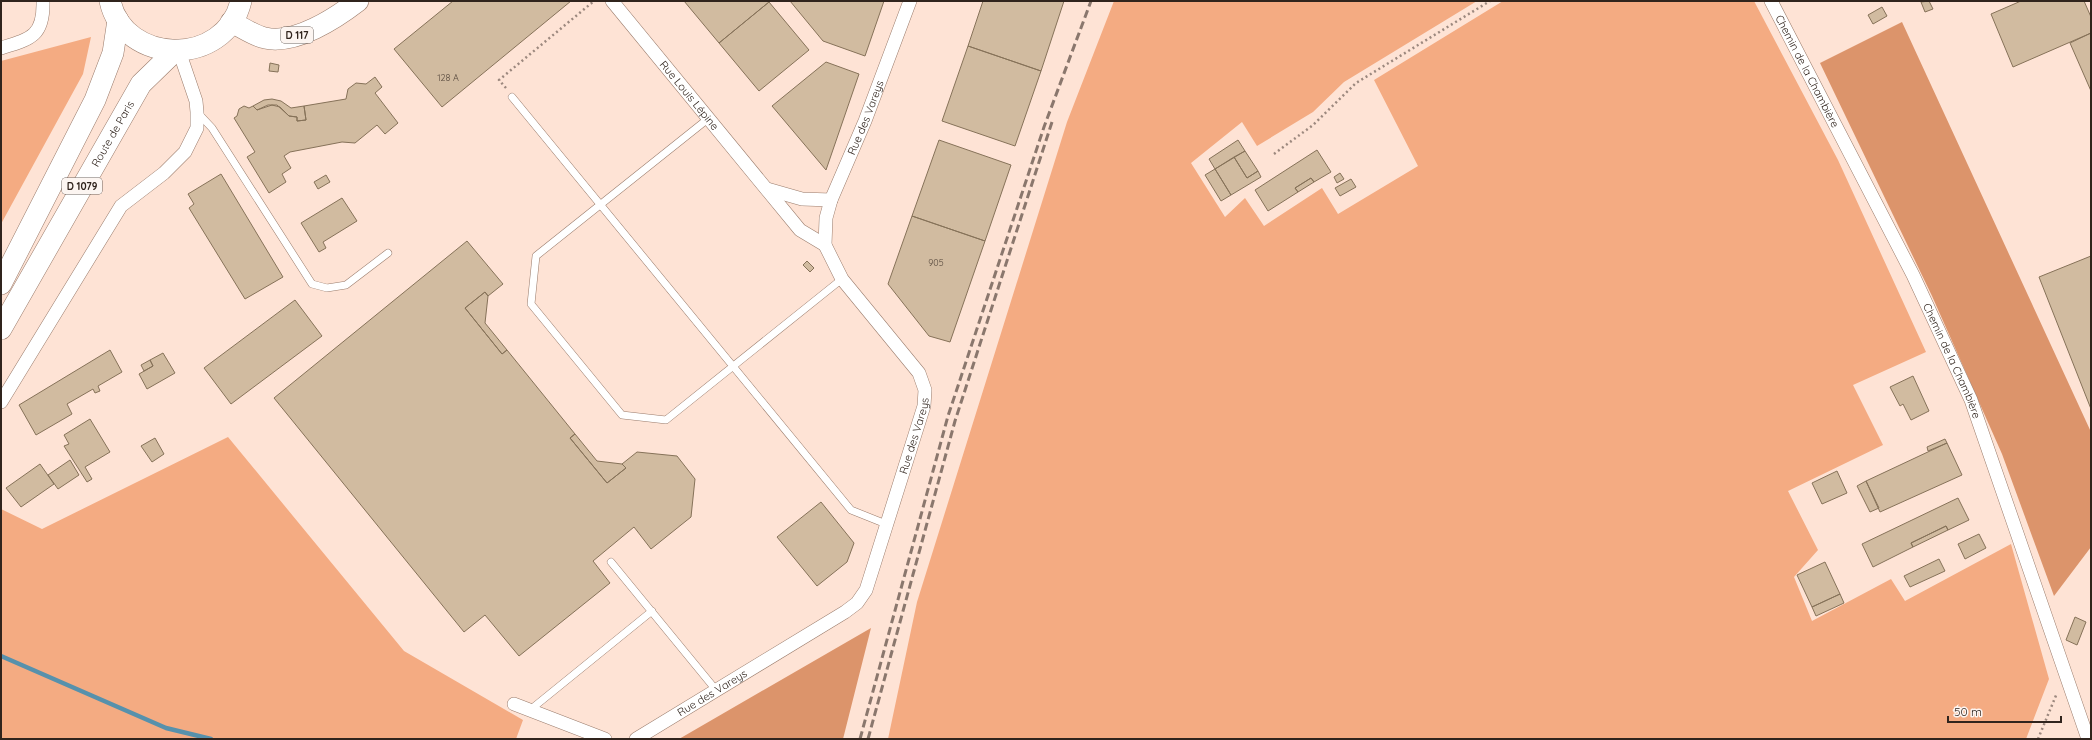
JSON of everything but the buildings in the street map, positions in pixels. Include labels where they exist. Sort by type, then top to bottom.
[{"type":"main road","points":[[110,1],[118,20],[133,37],[153,47],[177,51],[194,49],[208,43],[221,34],[231,22],[241,1]]},
{"type":"main road","name":"D 117","points":[[231,22],[265,38],[289,37],[316,29],[344,12],[358,1]]},
{"type":"main road","name":"D 1079","points":[[1,284],[95,100],[113,54],[118,20]]},
{"type":"main road","name":"Route de Paris","points":[[1,329],[141,84],[177,51]]},
{"type":"street","points":[[1,48],[25,41],[38,30],[43,18],[43,1]]},
{"type":"street","name":"Rue Louis Lépine","points":[[612,1],[800,230],[825,245]]},
{"type":"street","name":"Rue des Vareys","points":[[636,739],[845,612],[857,603],[866,590],[924,406],[925,390],[919,373],[842,279],[825,245],[826,218],[831,200],[865,121],[910,1]]},
{"type":"street","name":"Chemin de la Chambière","points":[[1771,1],[1913,275],[1971,400],[2088,739]]},
{"type":"street","points":[[1,402],[121,206],[164,174],[185,152],[197,128],[197,112],[196,101],[177,51]]},
{"type":"street","points":[[767,189],[802,199],[831,200]]},
{"type":"street","points":[[514,704],[605,739]]},
{"type":"lane","points":[[512,97],[851,510],[886,524]]},
{"type":"lane","points":[[197,112],[212,128],[312,284],[327,288],[346,285],[388,253]]},
{"type":"lane","points":[[709,118],[536,256],[531,304],[622,415],[666,420],[842,279]]},
{"type":"lane","points":[[612,562],[716,690]]},
{"type":"lane","points":[[530,710],[652,611]]},
{"type":"path","points":[[512,97],[499,80],[594,1]]},
{"type":"path","points":[[1274,154],[1312,125],[1356,83],[1490,1]]},
{"type":"path","points":[[2038,739],[2065,674]]},
{"type":"shaded area","points":[[1114,1],[1477,1],[1344,82],[1313,112],[1257,146],[1242,122],[1191,163],[1225,217],[1245,198],[1264,226],[1322,188],[1338,214],[1418,166],[1374,80],[1503,1],[1754,1],[1838,160],[1926,352],[1853,385],[1883,445],[1788,491],[1818,550],[1794,577],[1812,621],[1891,579],[1905,601],[2011,544],[2049,679],[2026,739],[888,739],[917,602],[1067,122]]},
{"type":"shaded area","points":[[1902,22],[2091,432],[2091,547],[2054,596],[2002,454],[1932,296],[1820,63]]},
{"type":"shaded area","points":[[91,37],[83,74],[1,224],[1,61]]},
{"type":"shaded area","points":[[228,437],[404,651],[523,720],[516,739],[1,739],[1,509],[42,529]]},
{"type":"shaded area","points":[[871,628],[843,739],[679,739]]},
{"type":"waterway","points":[[1,656],[166,728],[211,739]]},
{"type":"railway","points":[[860,739],[948,416],[1044,127],[1091,1]]},
{"type":"railway","points":[[868,739],[955,421],[1052,122]]}]
